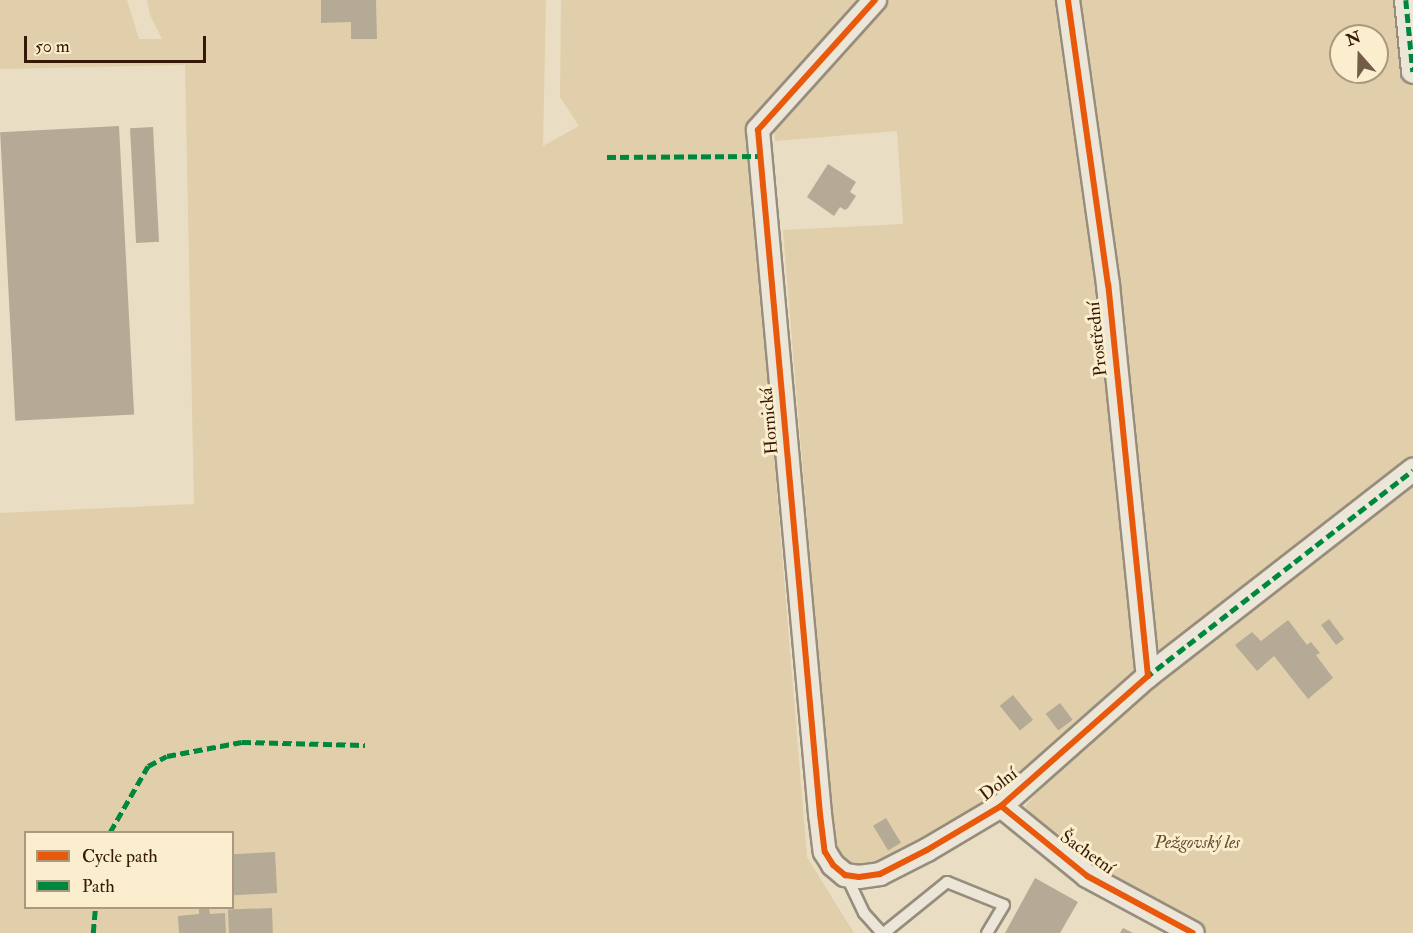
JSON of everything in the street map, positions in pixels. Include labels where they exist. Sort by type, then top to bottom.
[{"type":"street","name":"Hornická","points":[[845,875],[833,865],[825,852],[820,814],[758,130],[874,0]]},
{"type":"street","name":"Prostřední","points":[[1068,0],[1108,285],[1148,676]]},
{"type":"street","points":[[1406,0],[1413,72]]},
{"type":"street","name":"Dolní","points":[[845,875],[859,877],[880,874],[927,850],[1001,806],[1148,676],[1413,470]]},
{"type":"street","name":"Šachetní","points":[[1001,806],[1087,876],[1193,933]]},
{"type":"lane","points":[[845,875],[864,913],[883,933],[947,882],[1004,905],[987,933]]},
{"type":"green space","points":[[0,0],[127,0],[139,39],[162,39],[150,15],[147,0],[546,0],[543,146],[579,126],[560,97],[561,0],[859,0],[747,128],[807,857],[854,933],[0,933],[0,513],[194,504],[185,65],[0,69]]},
{"type":"green space","points":[[887,0],[1406,0],[1413,72],[1413,470],[927,850],[859,868],[835,858],[783,230],[903,224],[897,131],[775,141],[774,124]]},
{"type":"green space","name":"Pežgovský les","points":[[1413,478],[1413,933],[1200,933],[1107,879],[1042,826],[1025,806],[1063,765],[1161,681],[1210,645]]},
{"type":"building","points":[[321,0],[376,0],[377,39],[351,39],[351,22],[321,23]]},
{"type":"building","points":[[119,126],[134,415],[15,421],[0,132]]},
{"type":"building","points":[[153,127],[159,242],[136,243],[130,128]]},
{"type":"building","points":[[828,164],[856,182],[850,192],[856,196],[848,208],[845,210],[840,207],[834,216],[807,197]]},
{"type":"building","points":[[1329,619],[1344,639],[1336,645],[1321,625]]},
{"type":"building","points":[[1288,620],[1307,645],[1311,642],[1320,653],[1316,655],[1333,678],[1308,699],[1274,656],[1257,671],[1235,645],[1252,632],[1261,641]]},
{"type":"building","points":[[1013,695],[1033,720],[1020,731],[1000,706]]},
{"type":"building","points":[[1060,703],[1073,720],[1058,731],[1046,714]]},
{"type":"building","points":[[886,818],[901,843],[888,851],[873,826]]},
{"type":"building","points":[[275,852],[277,893],[234,895],[234,854]]},
{"type":"building","points":[[1035,878],[1078,902],[1060,933],[1005,933]]},
{"type":"building","points":[[272,908],[273,933],[229,933],[228,910]]},
{"type":"building","points":[[199,909],[209,909],[210,914],[225,913],[226,933],[179,933],[178,916],[199,914]]},
{"type":"building","points":[[1123,928],[1133,933],[1120,933]]},
{"type":"marked path","points":[[1406,0],[1413,72]]},
{"type":"marked path","points":[[607,157],[761,156]]},
{"type":"marked path","points":[[1145,678],[1413,470]]},
{"type":"marked path","points":[[111,831],[148,766],[167,756],[242,742],[365,745]]},
{"type":"marked path","points":[[93,933],[95,909]]},
{"type":"cycle path","points":[[875,0],[758,130],[825,852],[833,865],[845,875],[859,877],[880,874],[927,850],[1001,806],[1148,676],[1108,285],[1068,0]]},
{"type":"cycle path","points":[[1001,806],[1087,876],[1193,933]]}]
